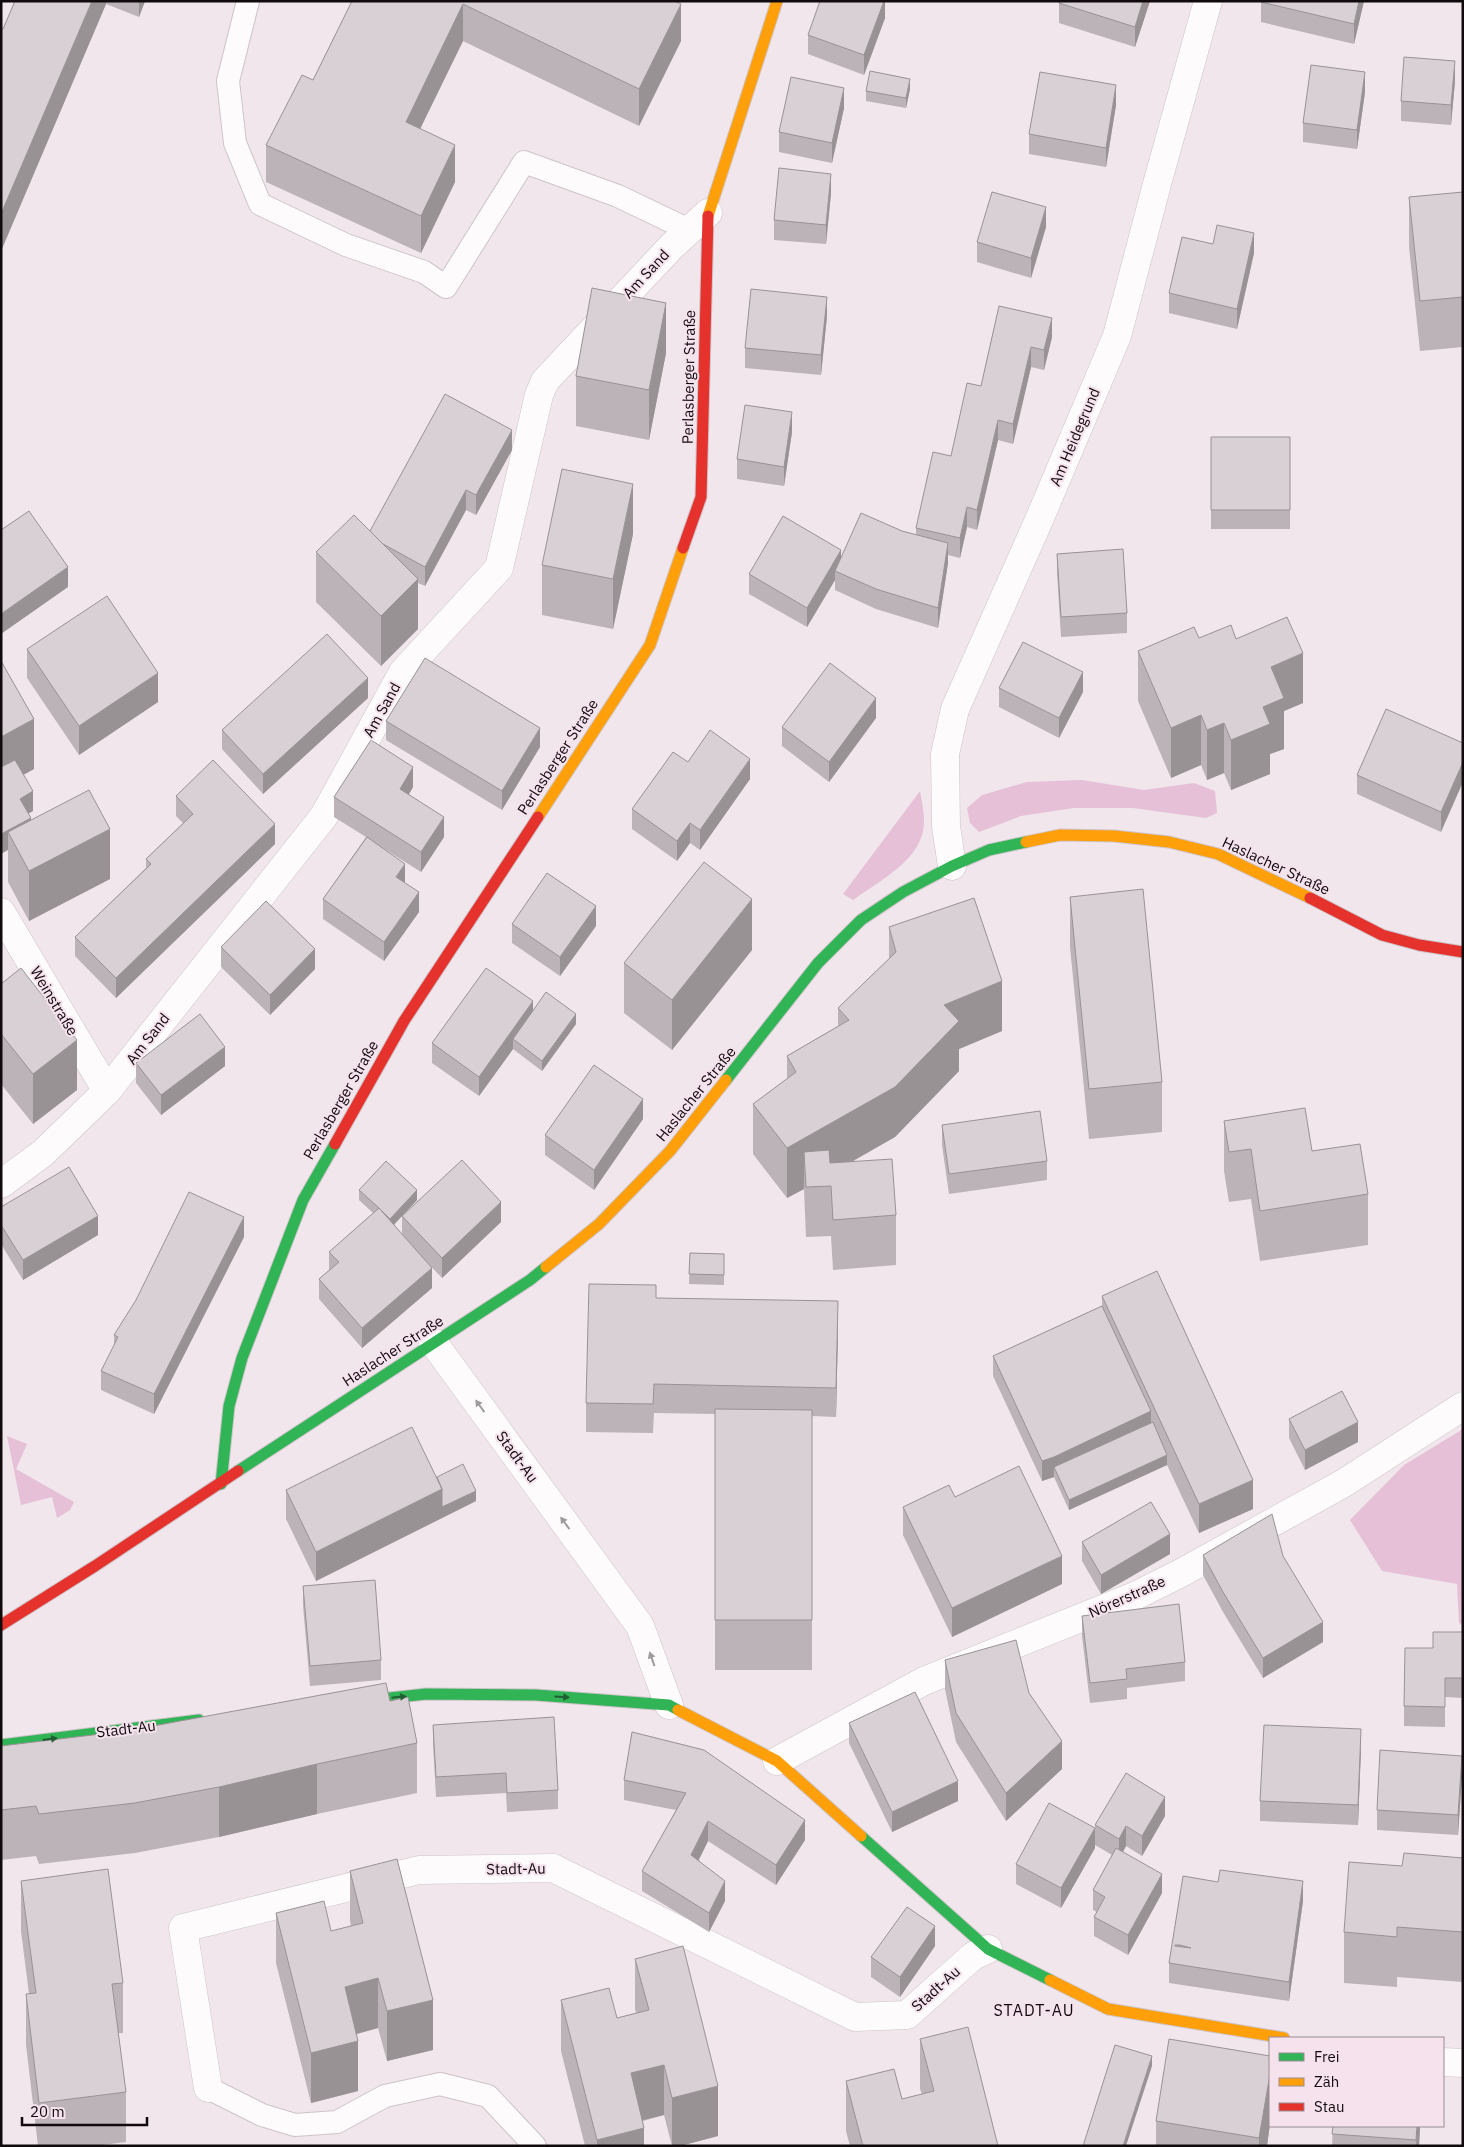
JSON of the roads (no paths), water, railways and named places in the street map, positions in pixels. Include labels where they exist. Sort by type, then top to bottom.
[{"type":"street","name":"Perlasberger Straße","points":[[221,1484],[229,1406],[242,1358],[303,1200],[404,1021],[650,645],[701,496],[698,222],[777,1]]},
{"type":"street","name":"Am Heidegrund","points":[[952,866],[946,826],[945,754],[955,709],[1039,520],[1117,336],[1156,184],[1208,1]]},
{"type":"street","name":"Am Sand","points":[[1,1184],[43,1154],[107,1090],[324,816],[403,672],[499,568],[539,395],[545,381],[698,222]]},
{"type":"street","name":"Haslacher Straße","points":[[1,1624],[95,1566],[432,1342],[530,1280],[599,1224],[670,1152],[818,963],[862,920],[903,892],[952,866],[989,850],[1060,835],[1114,836],[1170,842],[1218,854],[1261,873],[1382,935],[1419,945],[1463,952]]},
{"type":"street","name":"Weinstraße","points":[[1,912],[107,1090]]},
{"type":"street","name":"Stadt-Au","points":[[432,1342],[640,1626],[669,1705]]},
{"type":"street","name":"Nörerstraße","points":[[777,1761],[924,1681],[1135,1596],[1181,1573],[1344,1483],[1463,1406]]},
{"type":"street","points":[[339,1703],[426,1694],[481,1694],[536,1695],[669,1705],[777,1761],[988,1949],[1108,2009],[1278,2037]]},
{"type":"street","name":"Stadt-Au","points":[[1,1744],[206,1719]]},
{"type":"street","name":"Stadt-Au","points":[[208,2088],[184,1928],[419,1870],[553,1868],[855,2017],[907,2015],[973,1956],[988,1949]]},
{"type":"street","points":[[1444,2062],[1463,2063]]},
{"type":"lane","points":[[248,1],[228,81],[235,143],[260,204],[346,245],[424,272],[446,287],[524,162],[698,222]]},
{"type":"lane","points":[[208,2088],[262,2115],[295,2125],[337,2122],[385,2096],[440,2084],[488,2096],[535,2146]]},
{"type":"district","name":"STADT-AU","points":[[1034,2010]]}]
